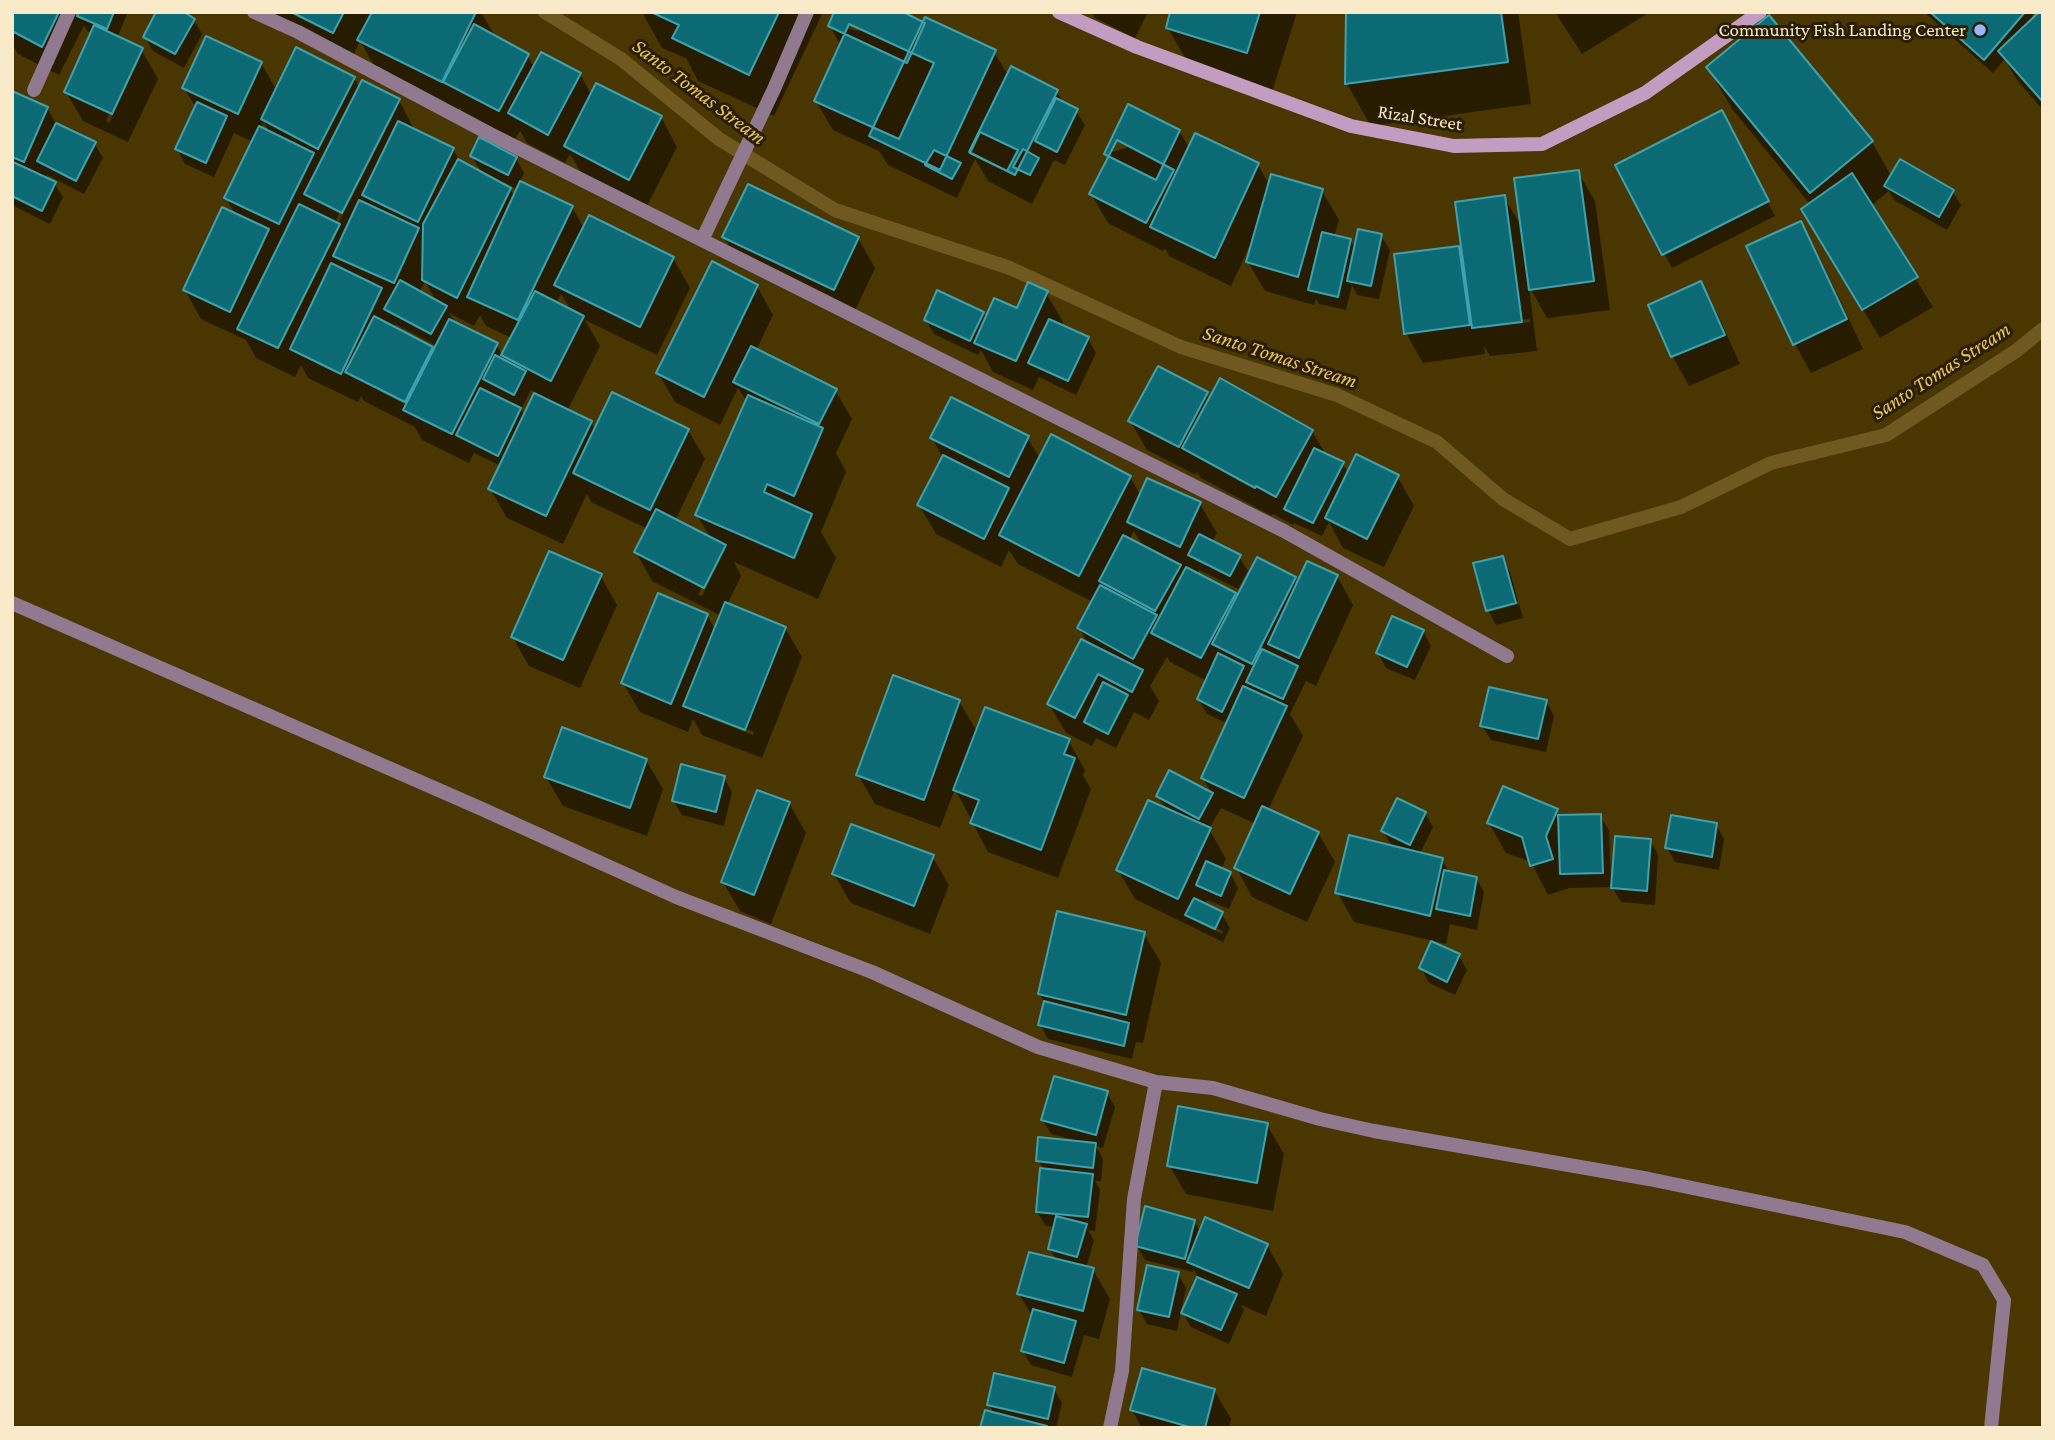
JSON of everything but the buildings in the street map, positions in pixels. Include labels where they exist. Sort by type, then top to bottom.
[{"type":"street","points":[[34,90],[69,12]]},
{"type":"street","points":[[254,12],[298,32],[490,134],[703,238],[1284,531],[1507,656]]},
{"type":"street","points":[[703,238],[774,89],[807,12]]},
{"type":"street","name":"Rizal Street","points":[[1059,12],[1137,47],[1351,126],[1454,146],[1542,144],[1646,93],[1760,12]]},
{"type":"street","points":[[12,603],[676,897],[872,972],[1038,1047],[1156,1082],[1213,1088],[1320,1119],[1374,1131],[1649,1179],[1905,1232],[1983,1265],[2004,1300],[1991,1428]]},
{"type":"street","points":[[1110,1428],[1122,1371],[1134,1199],[1156,1082]]},
{"type":"waterway","name":"Santo Tomas Stream","points":[[545,12],[621,59],[719,139],[835,210],[1010,268],[1181,347],[1337,395],[1437,442],[1503,499],[1570,539],[1681,507],[1771,463],[1886,435],[2016,351],[2043,329]]},
{"type":"place","name":"Community Fish Landing Center","points":[[1980,30]]}]
